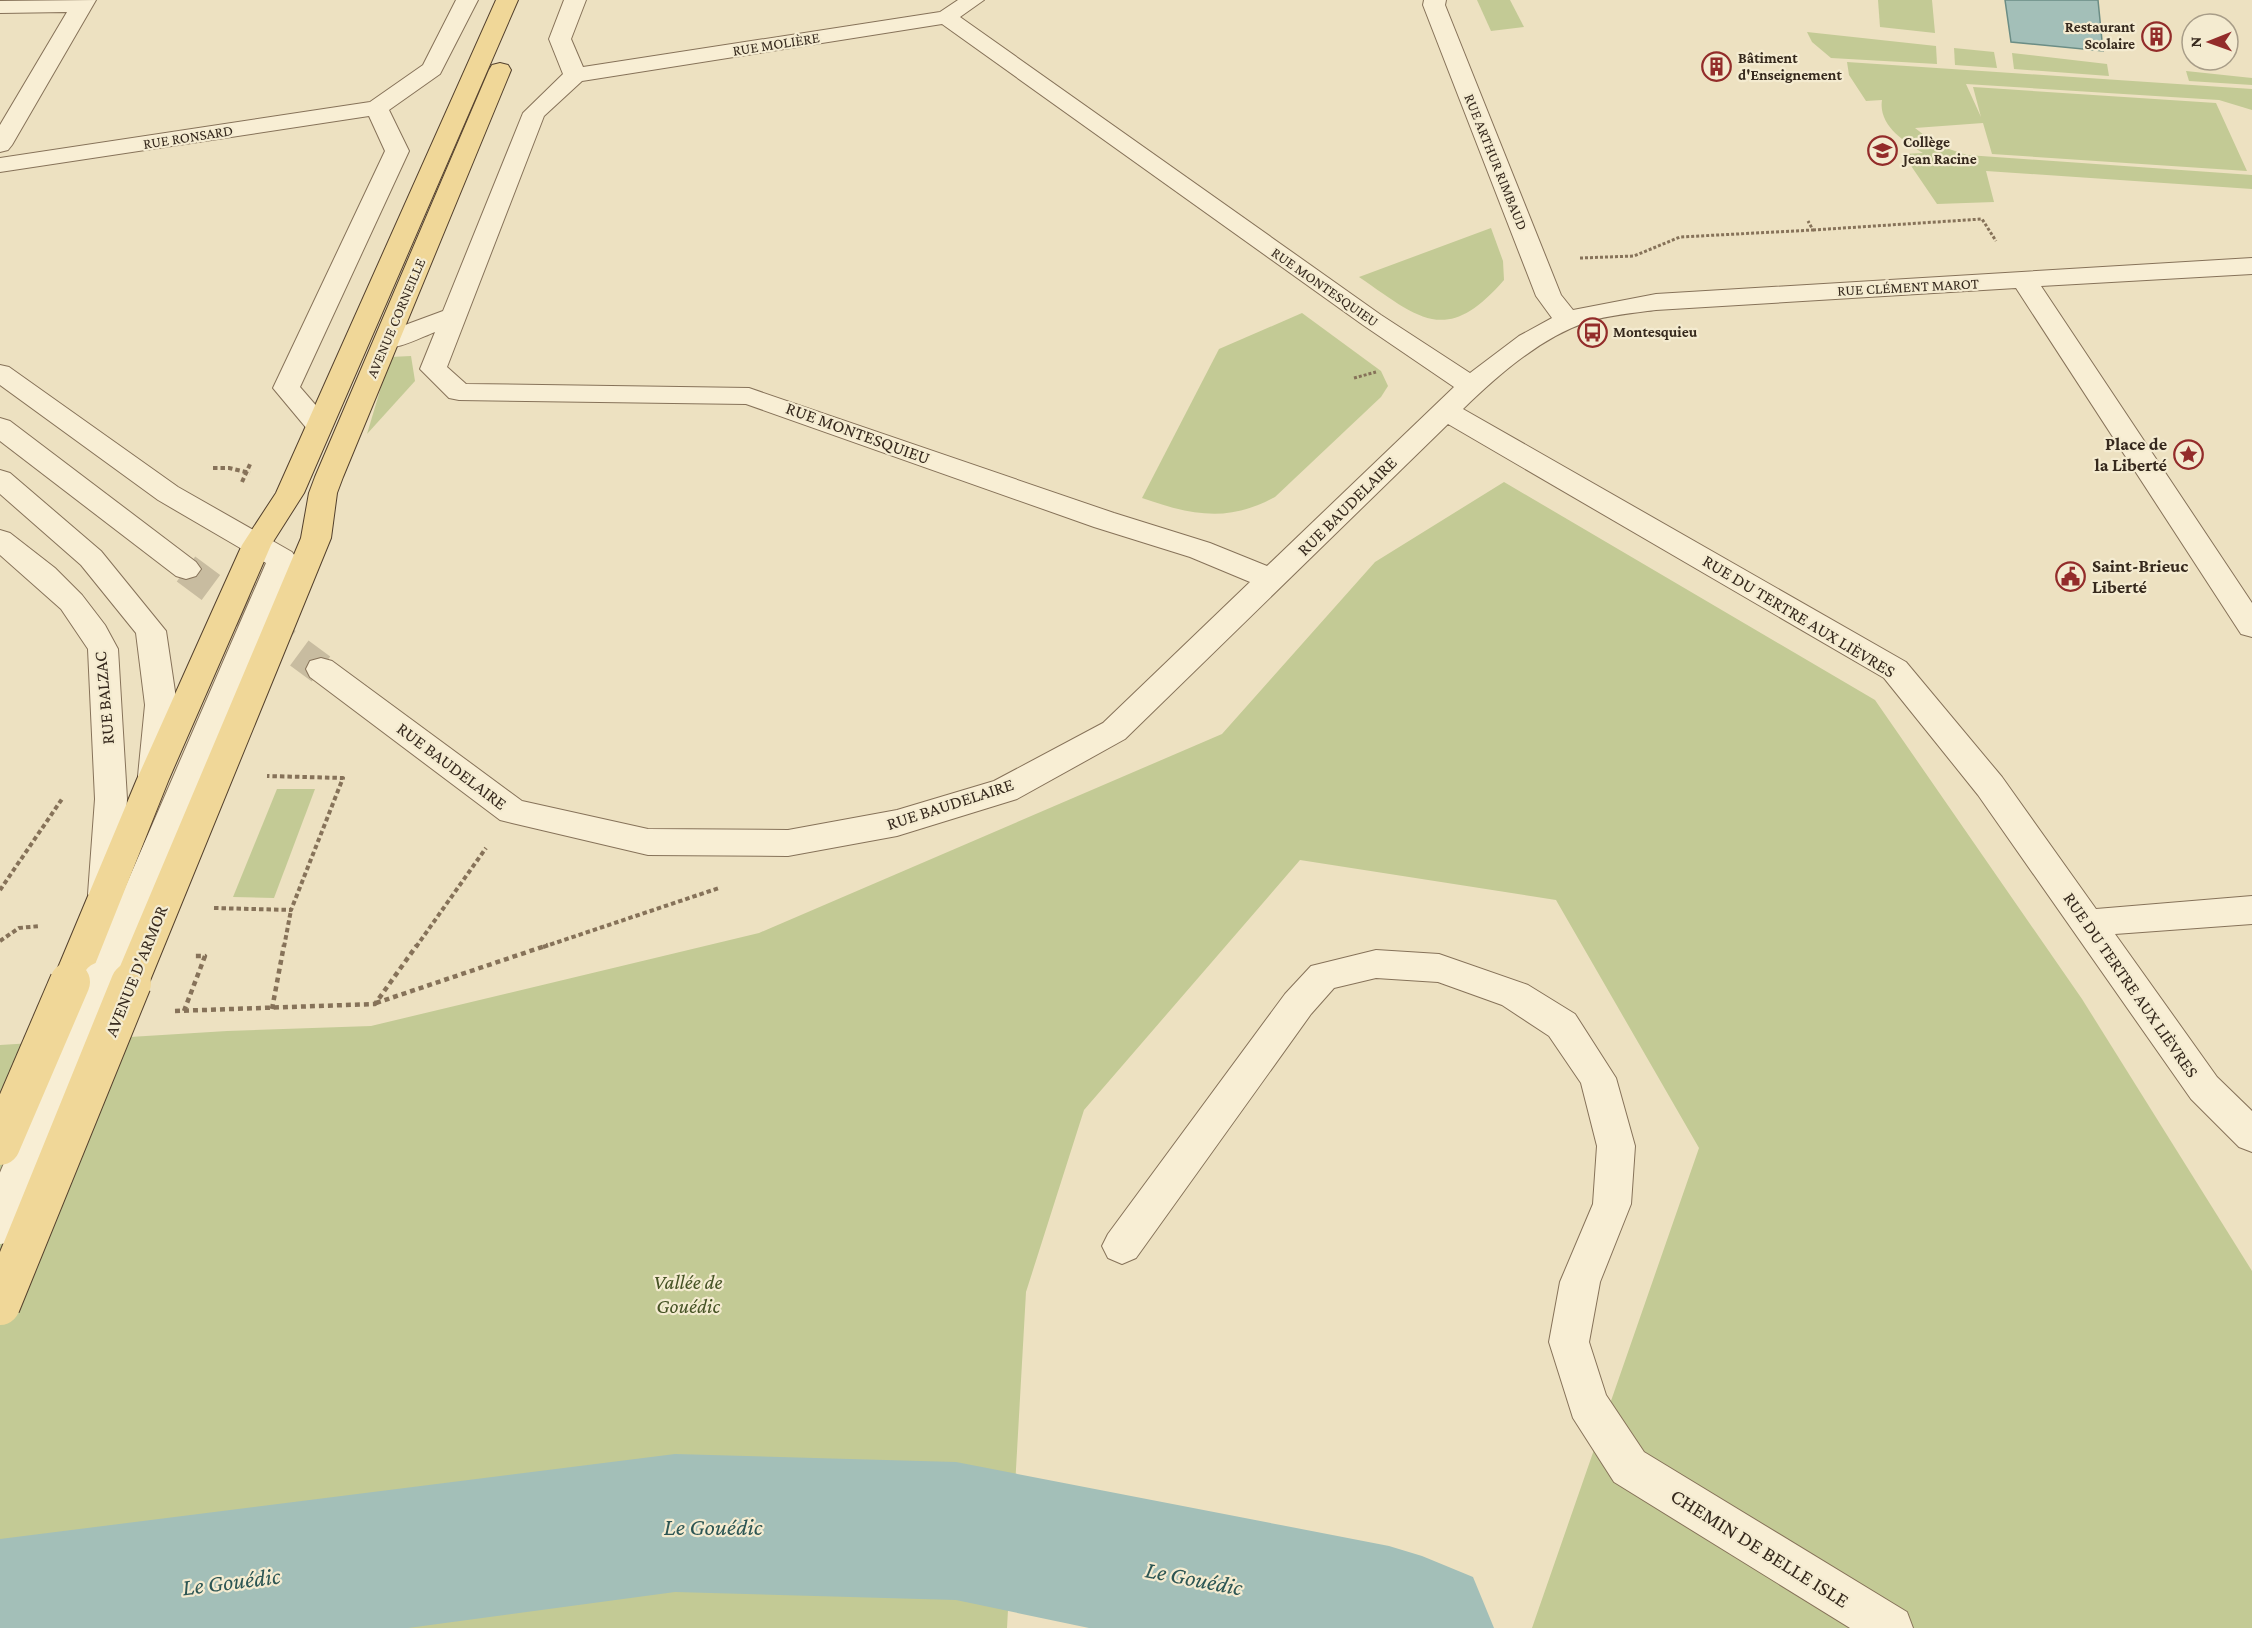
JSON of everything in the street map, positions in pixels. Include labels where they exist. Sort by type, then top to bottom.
[{"type":"main road","name":"AVENUE CORNEILLE","points":[[230,605],[257,545],[290,493],[318,424],[507,0]]},
{"type":"main road","name":"AVENUE CORNEILLE","points":[[274,638],[316,538],[326,485],[530,0]]},
{"type":"main road","name":"AVENUE D'ARMOR","points":[[0,1305],[101,982],[105,898],[166,789],[230,605]]},
{"type":"main road","name":"AVENUE D'ARMOR","points":[[0,1145],[101,982],[184,856],[274,638]]},
{"type":"street","points":[[318,424],[286,388],[397,151],[377,108],[432,69],[467,0]]},
{"type":"street","points":[[387,341],[453,316],[534,113],[575,75],[560,39],[575,0]]},
{"type":"street","name":"RUE MOLIÈRE","points":[[575,75],[946,17],[972,0]]},
{"type":"street","name":"RUE ARTHUR RIMBAUD","points":[[1436,0],[1434,5],[1549,296],[1567,320]]},
{"type":"street","points":[[0,7],[84,2]]},
{"type":"street","points":[[0,145],[84,2]]},
{"type":"street","name":"RUE MONTESQUIEU","points":[[946,17],[1372,320],[1471,386]]},
{"type":"street","name":"RUE RONSARD","points":[[0,165],[377,108]]},
{"type":"street","name":"RUE CLÉMENT MAROT","points":[[1567,320],[1610,308],[1656,302],[2252,266]]},
{"type":"street","points":[[2024,280],[2252,627]]},
{"type":"street","name":"RUE MONTESQUIEU","points":[[453,316],[433,369],[459,392],[749,396],[1104,520],[1200,550],[1272,580]]},
{"type":"street","name":"RUE BAUDELAIRE","points":[[321,669],[512,811],[648,842],[788,843],[897,823],[1005,790],[1114,731],[1272,580],[1444,410],[1522,345],[1567,320]]},
{"type":"street","points":[[0,373],[152,483],[282,559],[166,789],[147,870],[0,1224]]},
{"type":"street","name":"RUE DU TERTRE AUX LIÈVRES","points":[[1444,410],[1895,670],[1990,786],[2204,1088],[2252,1136]]},
{"type":"street","points":[[0,427],[186,569]]},
{"type":"street","points":[[0,479],[91,558],[151,631],[161,705],[166,789],[184,856]]},
{"type":"street","name":"RUE BALZAC","points":[[0,540],[53,581],[96,633],[103,649],[111,799],[105,898]]},
{"type":"street","points":[[2086,923],[2252,910]]},
{"type":"street","name":"CHEMIN DE BELLE ISLE","points":[[1122,1246],[1298,1004],[1323,976],[1376,964],[1439,968],[1515,995],[1562,1025],[1598,1078],[1616,1146],[1612,1204],[1580,1282],[1569,1342],[1588,1404],[1629,1467],[1891,1628]]},
{"type":"path","points":[[1542,278],[1576,259],[1634,256],[1680,237],[1982,219],[2001,247]]},
{"type":"path","points":[[1808,221],[1813,230]]},
{"type":"path","points":[[1354,378],[1381,371]]},
{"type":"path","points":[[206,468],[229,468],[246,473],[296,477]]},
{"type":"path","points":[[266,776],[344,778],[291,910],[272,1009]]},
{"type":"path","points":[[0,890],[63,797]]},
{"type":"path","points":[[375,1004],[512,811]]},
{"type":"path","points":[[173,1011],[375,1004],[713,892],[722,886]]},
{"type":"path","points":[[210,908],[291,910]]},
{"type":"path","points":[[0,941],[19,928],[44,926]]},
{"type":"path","points":[[184,1011],[205,956]]},
{"type":"green space","points":[[1477,0],[1510,0],[1524,27],[1491,31]]},
{"type":"green space","points":[[1878,0],[1932,0],[1935,33],[1880,27]]},
{"type":"green space","points":[[1807,32],[1936,46],[1937,64],[1831,58],[1812,42]]},
{"type":"green space","points":[[1954,48],[1994,52],[1997,68],[1955,65]]},
{"type":"green space","points":[[2012,53],[2107,64],[2109,76],[2014,69]]},
{"type":"green space","points":[[1847,62],[2252,89],[2252,110],[2219,100],[1966,84],[1981,117],[1973,87],[2216,103],[2247,171],[1992,154],[1983,123],[1915,128],[1937,145],[1967,155],[2252,175],[2252,189],[1986,171],[1994,202],[1937,204],[1903,154],[1923,153],[1908,144],[1888,125],[1882,109],[1882,100],[1866,101],[1849,75]]},
{"type":"green space","points":[[2186,72],[2252,78],[2252,85],[2189,81]]},
{"type":"green space","points":[[1491,228],[1503,261],[1504,280],[1484,301],[1465,314],[1448,319],[1432,319],[1416,314],[1359,277]]},
{"type":"green space","points":[[1302,313],[1381,371],[1388,386],[1381,397],[1275,497],[1258,505],[1241,511],[1209,514],[1177,509],[1142,498],[1219,349]]},
{"type":"green space","points":[[411,356],[415,381],[367,434],[390,357]]},
{"type":"green space","name":"Vallée de Gouédic","points":[[1504,482],[1875,700],[2082,999],[2252,1271],[2252,1628],[1532,1628],[1699,1148],[1556,900],[1300,860],[1084,1110],[1026,1292],[1007,1628],[0,1628],[0,1045],[227,1031],[371,1026],[759,933],[1222,734],[1375,562]]},
{"type":"green space","points":[[277,789],[315,789],[274,898],[233,897]]},
{"type":"water","points":[[2005,0],[2098,0],[2103,51],[2011,42]]},
{"type":"waterway","name":"Le Gouédic","points":[[0,1611],[675,1523],[956,1531],[1389,1618],[1422,1628]]},
{"type":"tunnel","points":[[186,569],[321,669]]},
{"type":"place","name":"Restaurant Scolaire","points":[[2156,36]]},
{"type":"place","name":"Bâtiment d'Enseignement","points":[[1717,67]]},
{"type":"place","name":"Collège Jean Racine","points":[[1882,151]]},
{"type":"place","name":"Montesquieu","points":[[1592,332]]},
{"type":"place","name":"Place de la Liberté","points":[[2188,454]]},
{"type":"place","name":"Saint-Brieuc Liberté","points":[[2071,576]]}]
